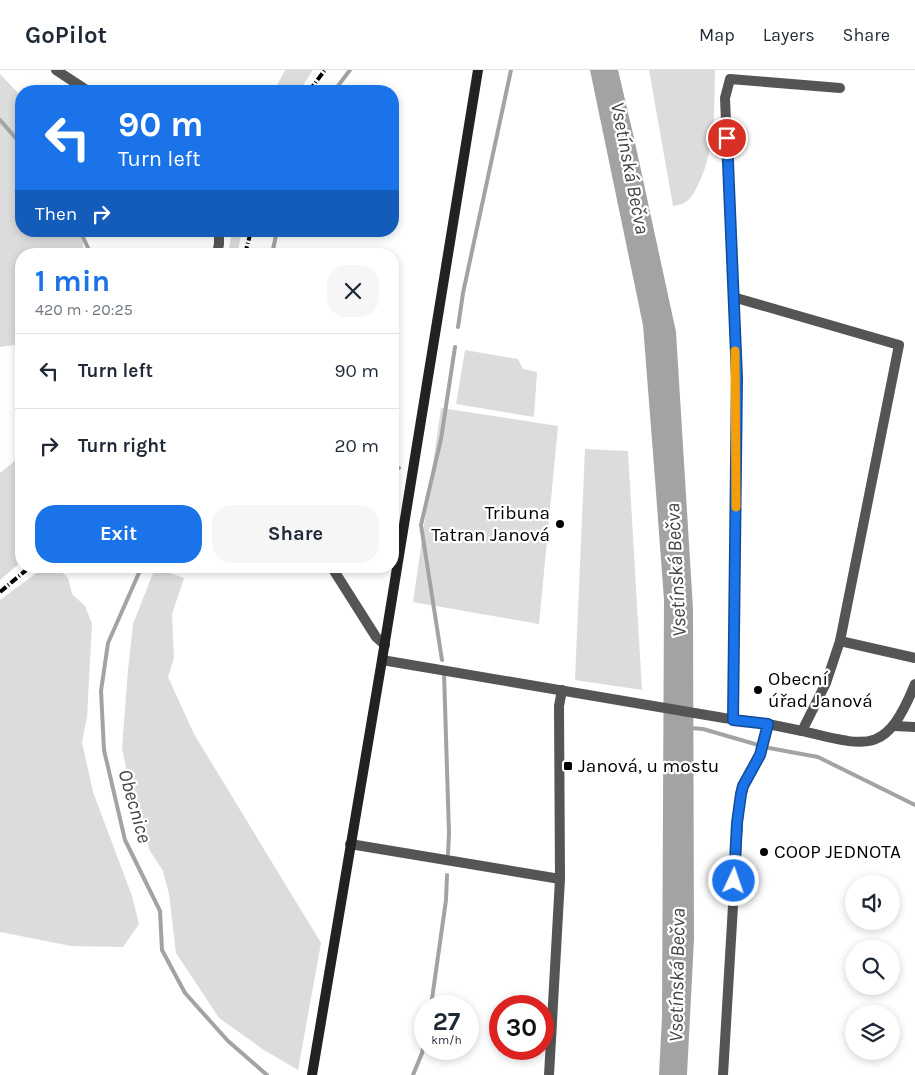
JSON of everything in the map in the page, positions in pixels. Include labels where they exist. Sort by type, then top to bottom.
[{"type":"main road","points":[[399,558],[478,70]]},
{"type":"main road","points":[[312,1075],[397,573]]},
{"type":"street","points":[[56,70],[79,85]]},
{"type":"street","points":[[728,719],[737,378],[726,98],[730,79],[840,88]]},
{"type":"street","points":[[733,297],[899,345],[840,641],[826,683],[802,731]]},
{"type":"street","points":[[336,573],[376,637],[385,645]]},
{"type":"street","points":[[840,641],[915,658]]},
{"type":"street","points":[[382,660],[728,719],[768,724],[844,741],[865,742],[880,737],[894,726],[915,684]]},
{"type":"street","points":[[549,1075],[560,878],[560,706],[566,691]]},
{"type":"street","points":[[723,1075],[739,804],[743,786],[760,755],[768,724]]},
{"type":"street","points":[[894,726],[915,727]]},
{"type":"street","points":[[350,844],[560,878]]},
{"type":"shaded area","points":[[285,70],[313,70],[303,85],[277,85]]},
{"type":"shaded area","points":[[649,70],[715,70],[713,129],[704,171],[689,200],[673,206]]},
{"type":"shaded area","points":[[0,74],[15,90],[15,237],[83,237],[83,248],[15,248],[15,345],[0,347]]},
{"type":"shaded area","points":[[231,237],[241,237],[238,248],[229,248]]},
{"type":"shaded area","points":[[465,350],[518,359],[523,369],[537,372],[534,417],[456,404]]},
{"type":"shaded area","points":[[441,408],[558,426],[539,624],[413,602]]},
{"type":"shaded area","points":[[585,449],[628,451],[642,690],[575,680]]},
{"type":"shaded area","points":[[15,461],[15,567],[0,580],[0,473]]},
{"type":"shaded area","points":[[36,573],[62,573],[68,578],[72,594],[85,606],[92,624],[87,717],[82,742],[93,792],[132,896],[139,924],[123,947],[71,946],[0,932],[0,600]]},
{"type":"shaded area","points":[[153,573],[170,573],[184,578],[172,614],[174,658],[168,677],[194,734],[321,943],[298,1070],[264,1050],[219,1018],[176,953],[169,894],[163,871],[150,851],[133,801],[122,748],[133,624]]},
{"type":"water","name":"Vsetínská Bečva","points":[[590,70],[618,70],[676,332],[693,609],[694,939],[687,1075],[659,1075],[662,1017],[664,600],[643,325]]},
{"type":"waterway","name":"Obecnice","points":[[339,85],[350,70]]},
{"type":"waterway","points":[[458,327],[463,293],[511,70]]},
{"type":"waterway","points":[[0,120],[15,137]]},
{"type":"waterway","points":[[83,237],[88,248]]},
{"type":"waterway","name":"Obecnice","points":[[273,248],[276,237]]},
{"type":"waterway","points":[[442,660],[421,525],[441,439],[455,347]]},
{"type":"waterway","name":"Obecnice","points":[[139,573],[108,643],[101,691],[104,750],[125,840],[160,911],[162,950],[185,993],[228,1041],[267,1075]]},
{"type":"waterway","points":[[444,673],[448,854]]},
{"type":"waterway","points":[[690,728],[703,729],[769,748],[818,757],[915,805]]},
{"type":"waterway","points":[[433,995],[446,900],[447,875]]},
{"type":"waterway","points":[[413,1075],[419,1060]]},
{"type":"railway","points":[[314,85],[325,70]]},
{"type":"railway","points":[[247,248],[249,237]]},
{"type":"railway","points":[[0,592],[23,573]]},
{"type":"slow traffic","points":[[735,351],[737,378],[736,507]]},
{"type":"place","name":"Tribuna Tatran Janová","points":[[560,524]]},
{"type":"place","name":"Obecní úřad Janová","points":[[758,690]]},
{"type":"place","name":"Janová, u mostu","points":[[568,766]]},
{"type":"place","name":"COOP JEDNOTA","points":[[764,852]]},
{"type":"route","points":[[727,138],[737,378],[733,720],[768,724],[760,755],[743,786],[741,794],[737,823],[734,881]]}]
